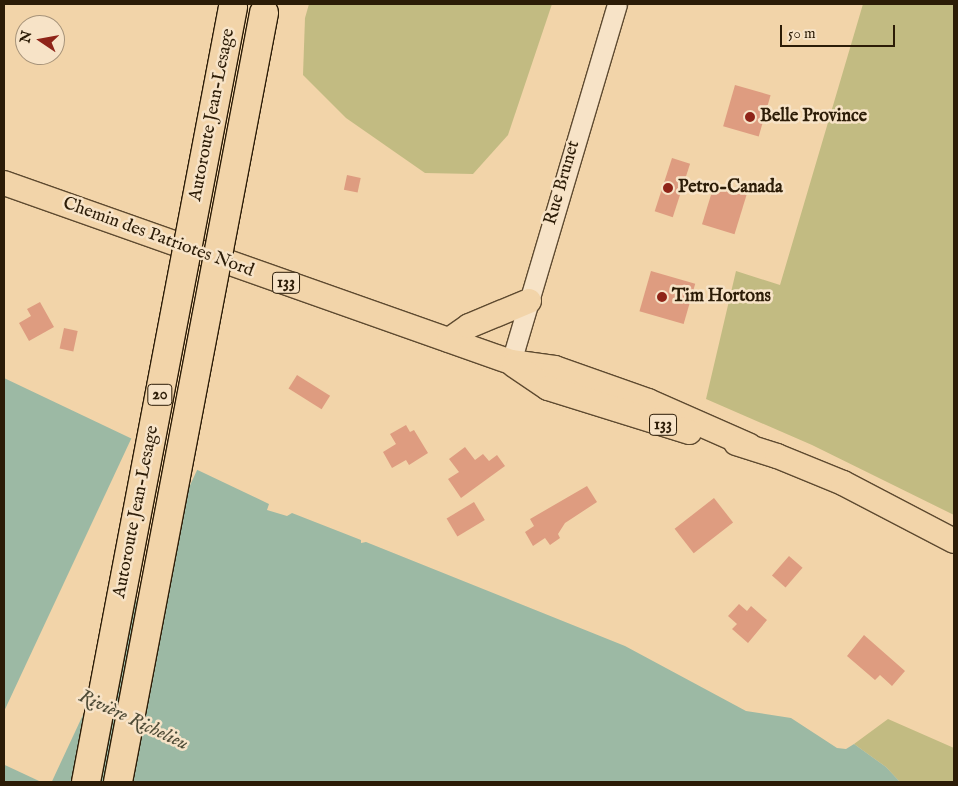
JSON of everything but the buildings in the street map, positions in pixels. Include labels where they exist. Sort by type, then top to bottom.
[{"type":"highway","name":"Autoroute Jean-Lesage","points":[[86,782],[234,7]]},
{"type":"highway","name":"Autoroute Jean-Lesage","points":[[118,782],[264,13]]},
{"type":"main road","name":"Chemin des Patriotes Nord","points":[[4,183],[510,362],[548,388],[562,393],[654,422],[750,446],[844,483],[954,540]]},
{"type":"main road","points":[[449,340],[469,326],[529,300]]},
{"type":"street","name":"Rue Brunet","points":[[510,362],[617,4]]},
{"type":"shaded area","points":[[309,4],[552,4],[508,135],[473,174],[425,173],[346,118],[303,75],[305,18]]},
{"type":"shaded area","points":[[863,4],[954,4],[954,515],[812,445],[706,399],[736,271],[780,285]]},
{"type":"shaded area","points":[[888,719],[954,748],[954,782],[900,782],[886,767],[854,744]]},
{"type":"water","name":"Rivière Richelieu","points":[[4,378],[269,504],[267,510],[287,516],[292,513],[361,540],[361,543],[366,542],[625,646],[746,711],[791,718],[837,748],[846,749],[854,744],[886,767],[900,782],[4,782]]},
{"type":"pier","points":[[132,437],[198,468],[52,782],[41,782],[4,765],[4,711]]},
{"type":"place","name":"Belle Province","points":[[750,117]]},
{"type":"place","name":"Petro-Canada","points":[[668,188]]},
{"type":"place","name":"Tim Hortons","points":[[662,297]]}]
